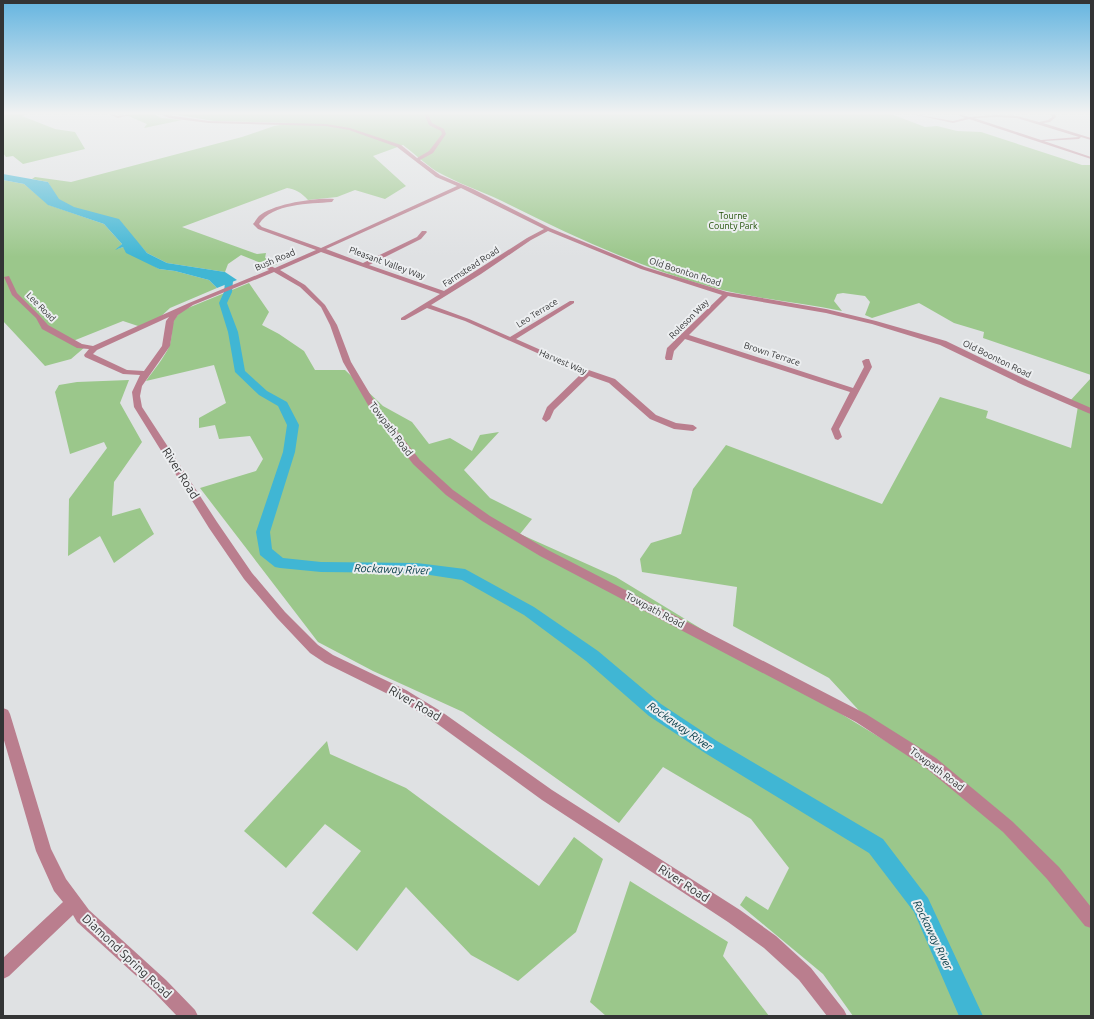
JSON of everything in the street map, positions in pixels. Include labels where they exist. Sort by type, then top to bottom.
[{"type":"street","name":"Old Boonton Road","points":[[419,162],[433,174],[461,186],[548,229],[643,268],[726,294],[833,312],[944,343],[1026,383],[1091,411]]},
{"type":"street","name":"Bush Road","points":[[94,348],[182,308],[322,250],[461,186]]},
{"type":"street","name":"Pleasant Valley Way","points":[[332,200],[292,205],[266,214],[257,220],[256,224],[260,228],[446,294]]},
{"type":"street","name":"Farmstead Road","points":[[403,319],[486,269],[529,239],[548,229]]},
{"type":"street","points":[[365,264],[419,238],[424,232]]},
{"type":"street","name":"Towpath Road","points":[[261,264],[303,286],[323,306],[347,362],[374,407],[420,466],[472,510],[504,531],[544,553],[861,718],[919,755],[959,784],[1008,827],[1053,873],[1091,920]]},
{"type":"street","name":"Lee Road","points":[[7,277],[14,294],[38,317],[46,327],[80,346],[94,348]]},
{"type":"street","name":"Roleson Way","points":[[669,358],[670,350],[726,294]]},
{"type":"street","name":"Leo Terrace","points":[[512,339],[543,322],[572,302]]},
{"type":"street","name":"Harvest Way","points":[[426,305],[468,320],[587,372],[612,381],[653,417],[674,426],[693,428]]},
{"type":"street","name":"River Road","points":[[182,308],[173,314],[170,320],[166,346],[138,386],[135,395],[138,407],[189,485],[212,525],[248,576],[281,615],[314,649],[335,662],[401,694],[437,716],[547,795],[734,916],[770,942],[805,974],[838,1016]]},
{"type":"street","name":"Brown Terrace","points":[[683,336],[855,392]]},
{"type":"street","points":[[94,348],[88,355],[90,357],[126,372],[146,373]]},
{"type":"street","points":[[838,437],[835,429],[868,367],[866,361]]},
{"type":"street","points":[[546,419],[550,409],[587,372]]},
{"type":"street","name":"Diamond Spring Road","points":[[3,714],[44,851],[60,885],[83,916],[160,986],[189,1016]]},
{"type":"street","points":[[3,970],[74,903]]},
{"type":"green space","points":[[20,162],[33,162],[23,164]]},
{"type":"green space","name":"Tourne County Park","points":[[149,162],[379,162],[406,186],[385,199],[355,190],[337,197],[308,200],[298,191],[287,188],[182,227],[257,254],[266,253],[265,258],[279,263],[271,267],[241,255],[228,264],[225,272],[167,263],[147,253],[139,244],[118,228],[59,202],[48,182],[32,179],[35,177],[71,182]]},
{"type":"green space","name":"Tourne County Park","points":[[424,162],[1071,162],[1082,165],[1091,165],[1091,375],[983,338],[984,332],[954,323],[919,303],[872,318],[865,315],[870,302],[865,296],[843,293],[837,294],[834,301],[842,311],[744,295],[684,279],[605,249],[452,179]]},
{"type":"green space","points":[[3,180],[24,184],[49,205],[104,224],[122,244],[117,249],[123,247],[159,269],[175,271],[209,280],[217,288],[170,308],[157,320],[141,327],[123,321],[73,341],[85,347],[71,359],[45,366],[3,321]]},
{"type":"green space","points":[[249,283],[269,312],[262,325],[279,334],[304,351],[315,370],[345,370],[383,406],[412,422],[429,444],[450,438],[472,451],[480,435],[499,432],[464,470],[490,498],[532,519],[520,534],[616,577],[889,743],[829,678],[733,626],[737,587],[642,572],[640,559],[651,543],[681,534],[693,489],[726,445],[882,504],[940,397],[988,411],[986,418],[1071,448],[1078,406],[1069,402],[1091,378],[1091,1016],[853,1016],[823,974],[740,905],[746,896],[768,910],[789,868],[751,819],[663,767],[619,823],[463,712],[373,671],[318,642],[200,488],[256,471],[263,459],[250,436],[219,439],[215,425],[199,428],[199,418],[226,403],[214,365],[146,381],[169,347],[174,320],[183,310]]},
{"type":"green space","points":[[129,380],[120,403],[142,442],[114,482],[112,516],[140,508],[154,534],[114,563],[100,536],[68,556],[69,499],[107,448],[104,442],[70,454],[55,392],[59,385],[77,382]]},
{"type":"green space","points":[[327,741],[330,754],[406,788],[539,886],[574,837],[603,859],[576,932],[518,981],[471,955],[406,887],[357,951],[312,913],[361,851],[325,824],[286,868],[244,831]]},
{"type":"green space","points":[[630,881],[728,942],[723,956],[769,1016],[606,1016],[590,1002]]},
{"type":"water","points":[[3,174],[48,182],[59,199],[74,207],[119,219],[147,253],[167,263],[225,272],[237,280],[217,288],[209,280],[175,271],[159,269],[126,253],[123,247],[115,250],[122,244],[104,224],[48,205],[24,184],[3,180]]},
{"type":"waterway","name":"Rockaway River","points":[[214,275],[229,281],[228,292],[223,303],[233,332],[240,372],[263,393],[283,404],[293,425],[289,452],[263,532],[265,551],[280,563],[321,567],[417,568],[465,575],[529,611],[592,656],[655,710],[711,747],[876,846],[921,905],[971,1016]]}]
